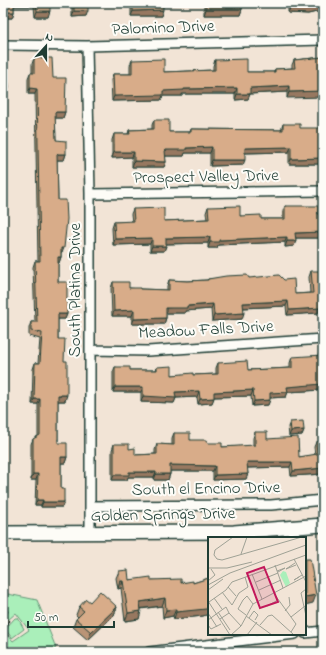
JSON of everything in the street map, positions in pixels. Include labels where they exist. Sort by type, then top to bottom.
[{"type":"main road","name":"Golden Springs Drive","points":[[3,533],[90,534],[234,532],[323,525]]},
{"type":"street","name":"Palomino Drive","points":[[3,45],[87,46],[323,40]]},
{"type":"street","name":"South Platina Drive","points":[[87,46],[91,350],[90,534]]},
{"type":"street","name":"Prospect Valley Drive","points":[[90,194],[323,191]]},
{"type":"street","name":"Meadow Falls Drive","points":[[91,350],[148,351],[323,339]]},
{"type":"street","name":"South el Encino Drive","points":[[90,506],[271,505],[323,500]]},
{"type":"street","points":[[306,633],[323,631]]},
{"type":"street","points":[[149,652],[287,635]]},
{"type":"green space","points":[[3,593],[37,600],[56,648],[49,652],[3,652],[3,639],[6,633],[13,641],[29,630],[16,613],[8,620],[3,612]]},
{"type":"green space","points":[[15,618],[18,618],[24,629],[12,638],[5,629]]},
{"type":"building","points":[[3,3],[14,3],[14,12],[3,12]]},
{"type":"building","points":[[36,3],[50,3],[50,11],[37,11]]},
{"type":"building","points":[[74,3],[88,3],[88,11],[74,11]]},
{"type":"building","points":[[133,3],[163,3],[163,10],[133,11]]},
{"type":"building","points":[[206,3],[242,3],[242,9],[206,9]]},
{"type":"building","points":[[290,3],[323,3],[323,6],[310,8],[290,8]]},
{"type":"building","points":[[323,57],[323,91],[289,92],[289,86],[250,88],[250,94],[237,94],[237,88],[184,89],[163,91],[163,95],[114,96],[113,74],[132,74],[132,60],[164,59],[164,72],[215,70],[215,60],[247,59],[247,72],[275,72],[275,69],[295,68],[294,60]]},
{"type":"building","points":[[34,58],[52,58],[53,78],[66,78],[65,112],[55,112],[56,140],[66,141],[66,154],[57,154],[58,200],[66,200],[67,219],[64,248],[61,248],[61,257],[58,257],[58,282],[67,282],[67,314],[58,314],[58,339],[65,339],[64,361],[67,361],[67,395],[58,395],[58,443],[67,443],[67,457],[61,457],[61,489],[64,489],[64,502],[43,502],[43,500],[37,500],[38,474],[33,474],[33,439],[40,435],[40,399],[34,399],[35,363],[40,363],[42,333],[31,331],[31,322],[37,322],[35,261],[40,261],[37,89],[30,88],[30,73],[34,73]]},
{"type":"building","points":[[3,76],[8,76],[9,88],[3,88]]},
{"type":"building","points":[[154,120],[169,120],[169,132],[191,132],[191,129],[283,130],[283,124],[300,124],[300,128],[323,128],[323,146],[321,146],[322,158],[291,159],[291,147],[245,148],[245,160],[212,160],[212,147],[186,148],[186,150],[165,150],[166,162],[134,161],[134,152],[114,152],[114,134],[130,134],[129,130],[154,129]]},
{"type":"building","points":[[240,206],[240,216],[261,215],[261,219],[285,219],[285,206],[318,206],[318,214],[323,214],[323,232],[295,233],[296,241],[287,241],[287,237],[219,240],[219,242],[210,242],[210,237],[166,238],[166,246],[152,246],[152,238],[115,239],[114,222],[134,221],[133,209],[164,208],[164,221],[209,219],[208,207]]},
{"type":"building","points":[[311,271],[323,271],[323,298],[320,299],[320,308],[289,310],[288,301],[243,303],[244,313],[214,315],[213,304],[187,306],[187,308],[166,308],[166,318],[134,319],[134,310],[114,311],[113,282],[129,282],[129,288],[169,290],[169,280],[187,281],[208,280],[226,276],[247,275],[249,278],[279,275],[284,280],[294,279],[295,294],[313,293]]},
{"type":"building","points":[[323,355],[323,384],[287,387],[288,392],[270,393],[270,400],[254,401],[253,390],[214,392],[214,398],[200,399],[199,391],[175,392],[176,398],[143,396],[143,387],[115,387],[115,367],[130,367],[130,370],[157,370],[157,367],[172,366],[172,375],[193,373],[193,375],[218,374],[218,363],[247,361],[248,370],[292,368],[292,357]]},
{"type":"building","points":[[303,421],[304,430],[291,431],[290,422]]},
{"type":"building","points":[[255,432],[267,432],[267,439],[298,437],[299,457],[317,454],[316,442],[323,441],[323,468],[293,471],[292,462],[247,462],[248,474],[215,475],[215,466],[170,465],[170,474],[156,474],[156,472],[129,472],[129,475],[114,475],[114,444],[129,444],[129,449],[135,448],[135,455],[157,454],[157,444],[174,445],[174,433],[190,433],[190,440],[207,440],[207,443],[222,443],[222,447],[255,445]]},
{"type":"building","points":[[306,559],[310,559],[316,595],[306,597]]},
{"type":"building","points":[[128,570],[129,580],[151,577],[151,580],[181,579],[181,583],[193,581],[193,583],[208,578],[208,608],[176,612],[176,609],[166,610],[165,598],[140,602],[141,611],[128,613],[123,581],[120,581],[119,571]]},
{"type":"building","points":[[100,591],[117,607],[91,632],[76,619],[84,611],[79,607],[86,599],[90,602]]},
{"type":"building","points":[[3,604],[8,612],[5,614],[9,621],[3,625]]}]
